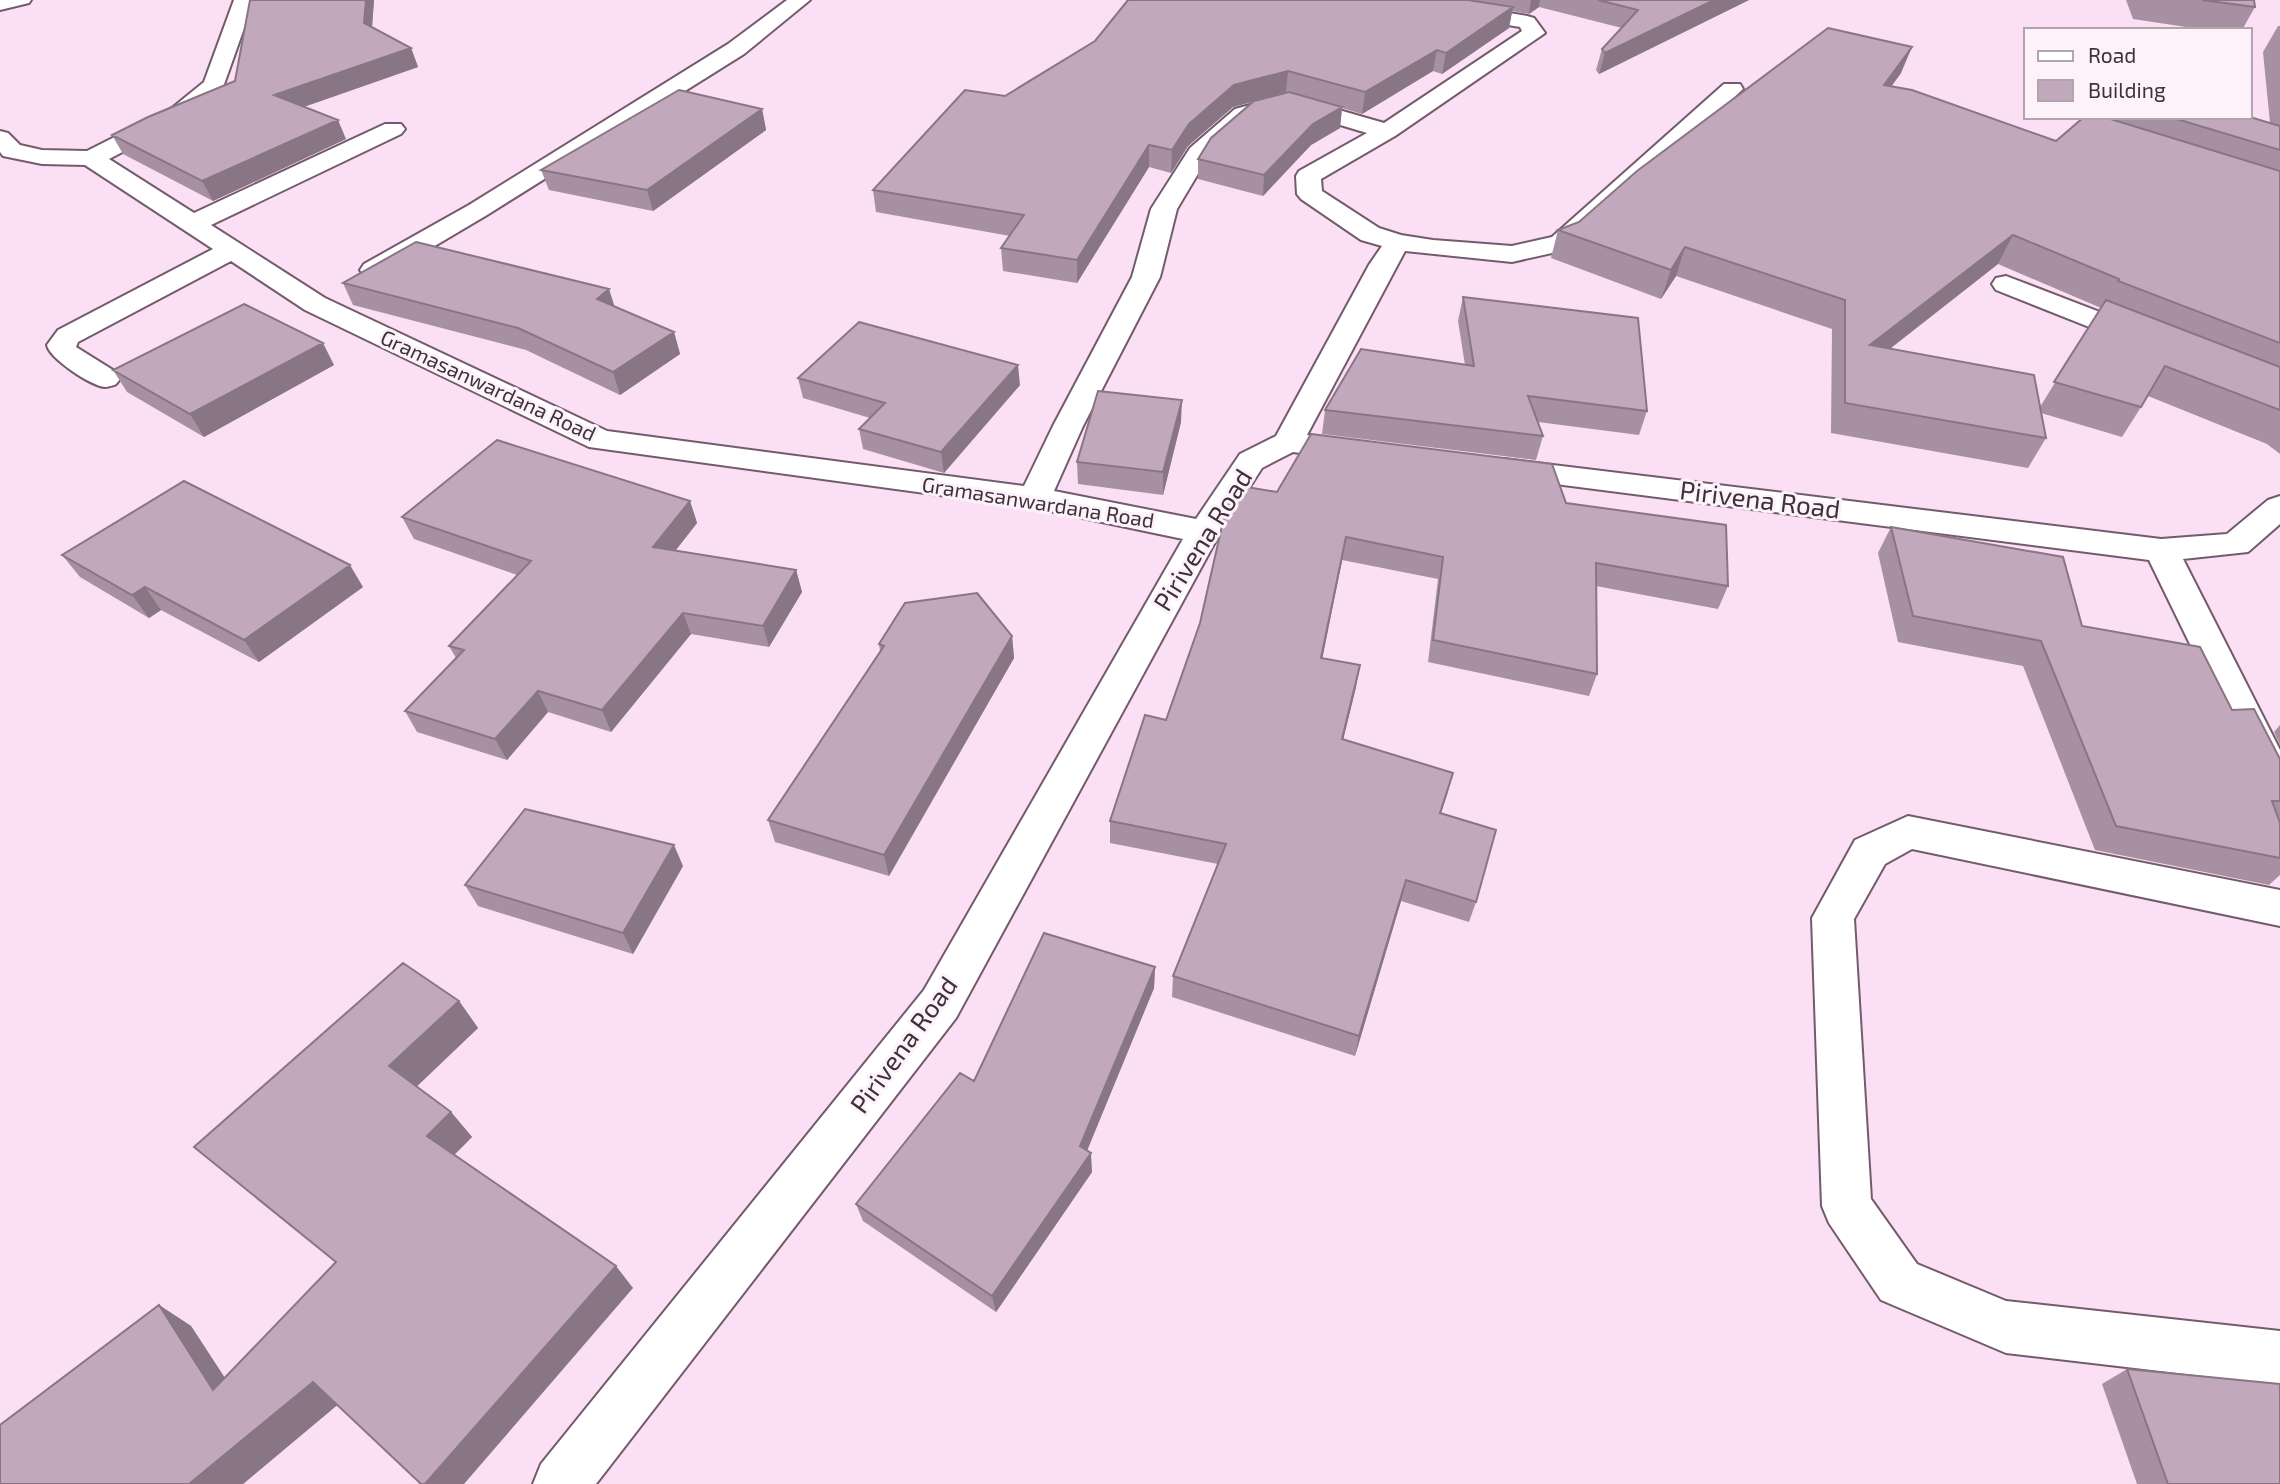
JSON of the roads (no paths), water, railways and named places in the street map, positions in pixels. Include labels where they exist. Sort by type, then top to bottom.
[{"type":"street","points":[[0,138],[12,152],[42,157],[91,159],[180,113],[214,85],[244,0]]},
{"type":"street","points":[[334,293],[478,210],[736,49],[800,0]]},
{"type":"street","points":[[1393,0],[1527,22],[1534,33],[1387,131],[1308,176],[1310,194],[1370,234],[1398,242],[1433,248],[1512,254],[1561,243],[1732,89]]},
{"type":"street","points":[[1035,499],[1068,426],[1146,277],[1164,209],[1199,153],[1243,114],[1287,102],[1387,131]]},
{"type":"street","points":[[190,225],[393,129]]},
{"type":"street","name":"Gramasanwardana Road","points":[[91,159],[230,251],[334,293],[600,440],[1035,499],[1203,532]]},
{"type":"street","points":[[1385,454],[1288,442],[1382,265],[1398,242]]},
{"type":"street","points":[[106,379],[62,351],[61,345],[68,337],[230,251]]},
{"type":"street","points":[[2006,284],[2168,349]]},
{"type":"street","name":"Pirivena Road","points":[[561,1484],[940,1004],[1203,532],[1251,461],[1288,442]]},
{"type":"street","name":"Pirivena Road","points":[[1468,464],[2161,550],[2236,544],[2280,507]]},
{"type":"street","points":[[2161,550],[2280,789]]},
{"type":"street","points":[[2280,908],[1908,832],[1870,852],[1833,918],[1847,1206],[1899,1282],[2006,1327],[2280,1358]]},
{"type":"lane","points":[[0,5],[23,0]]}]
